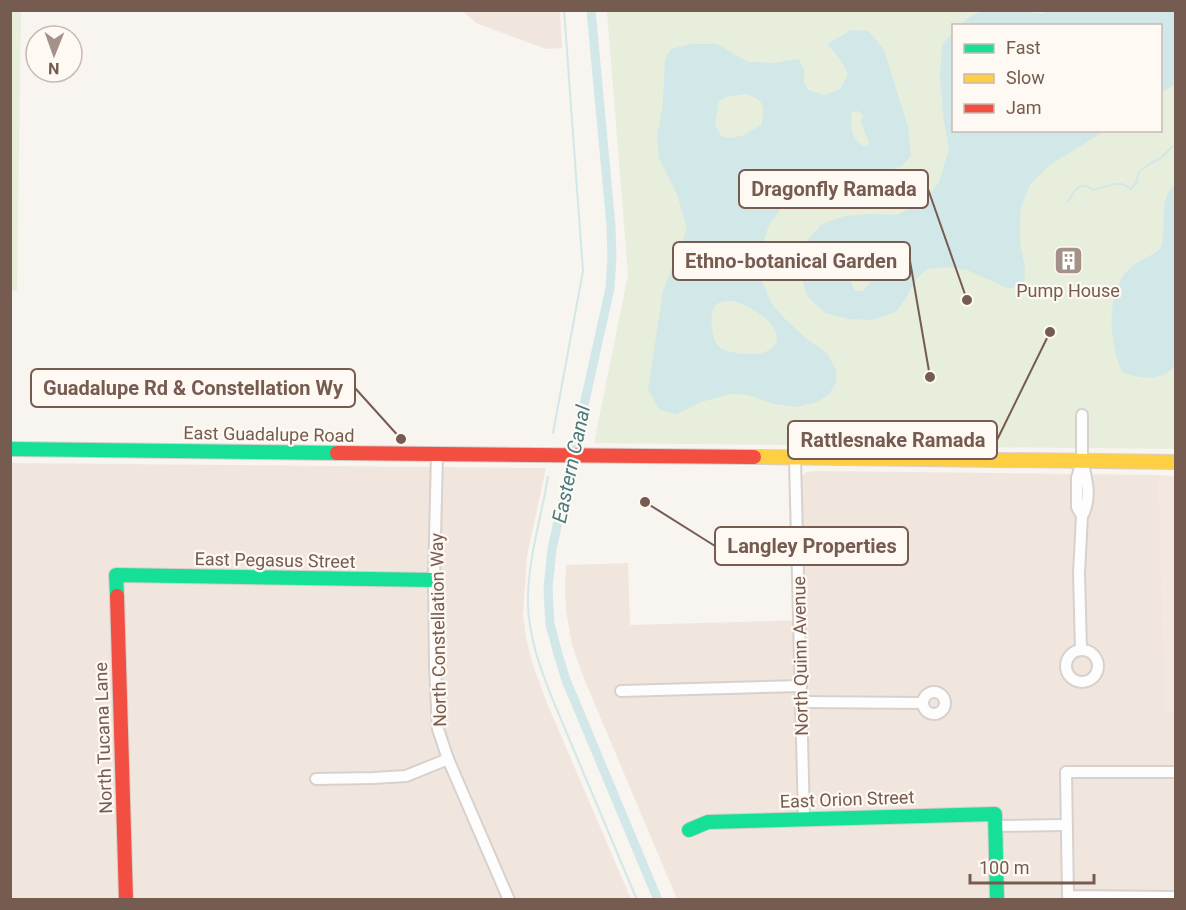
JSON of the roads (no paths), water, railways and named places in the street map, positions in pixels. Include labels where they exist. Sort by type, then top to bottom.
[{"type":"main road","name":"East Guadalupe Road","points":[[10,449],[1176,462]]},
{"type":"main road","name":"East Pegasus Street","points":[[116,575],[434,580]]},
{"type":"main road","name":"North Tucana Lane","points":[[116,575],[126,900]]},
{"type":"main road","name":"East Orion Street","points":[[689,830],[708,822],[995,814],[996,826]]},
{"type":"main road","points":[[996,826],[997,900]]},
{"type":"street","points":[[1081,650],[1079,573],[1082,516],[1077,507],[1077,478],[1082,461],[1082,415]]},
{"type":"street","name":"North Constellation Way","points":[[437,454],[434,580],[438,729],[448,759],[509,900]]},
{"type":"street","name":"North Quinn Avenue","points":[[795,459],[804,818]]},
{"type":"street","points":[[621,691],[801,686]]},
{"type":"street","points":[[801,702],[922,703]]},
{"type":"street","points":[[316,779],[406,776],[448,759]]},
{"type":"street","points":[[1176,772],[1065,772],[1068,896],[1176,897]]},
{"type":"street","points":[[996,826],[1066,825]]},
{"type":"waterway","points":[[553,433],[583,271],[564,10]]},
{"type":"waterway","name":"Eastern Canal","points":[[591,10],[611,226],[610,288],[552,549],[548,589],[550,624],[566,680],[658,900]]},
{"type":"waterway","points":[[1068,201],[1081,186],[1093,190],[1122,184],[1131,189],[1136,183],[1139,172],[1176,146]]},
{"type":"waterway","points":[[548,477],[528,589],[533,641],[552,698],[637,900]]},
{"type":"place","name":"Pump House","points":[[1068,261]]},
{"type":"place","name":"Dragonfly Ramada","points":[[967,300]]},
{"type":"place","name":"Rattlesnake Ramada","points":[[1050,332]]},
{"type":"place","name":"Ethno-botanical Garden","points":[[930,377]]},
{"type":"place","name":"Guadalupe Rd & Constellation Wy","points":[[401,439]]},
{"type":"place","name":"Langley Properties","points":[[645,502]]}]
